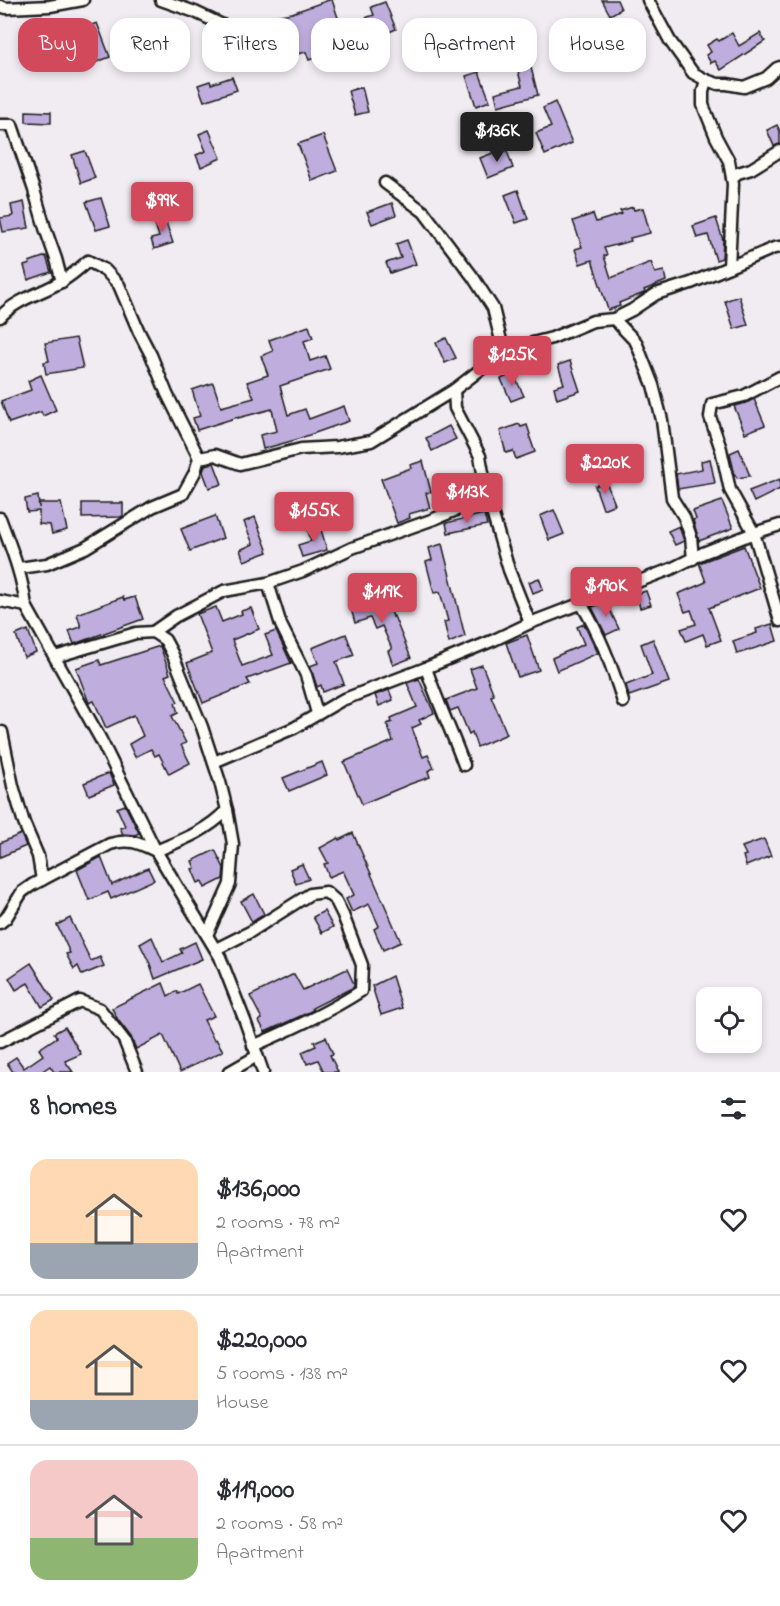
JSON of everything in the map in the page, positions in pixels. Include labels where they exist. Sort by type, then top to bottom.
[{"type":"street","points":[[0,6],[6,8],[50,6],[83,0]]},
{"type":"street","points":[[161,0],[208,18]]},
{"type":"street","points":[[648,0],[670,41],[693,72],[706,80],[744,87],[766,78],[780,67]]},
{"type":"street","points":[[706,80],[703,105],[729,161],[733,184],[729,267]]},
{"type":"street","points":[[0,125],[12,125],[62,282]]},
{"type":"street","points":[[732,178],[780,151]]},
{"type":"street","points":[[385,183],[424,212],[473,277],[493,308],[504,353]]},
{"type":"street","points":[[199,458],[215,455],[240,464],[301,449],[337,447],[371,441],[454,390],[513,348],[552,338],[593,321],[614,319],[656,294],[691,283],[780,247]]},
{"type":"street","points":[[0,317],[27,297],[62,282],[88,261],[105,270],[119,285],[152,355],[167,394],[199,458],[183,494],[152,507],[85,548],[47,564],[19,568]]},
{"type":"street","points":[[614,319],[636,342],[653,385],[662,420],[672,498],[684,518],[691,537],[693,559]]},
{"type":"street","points":[[780,377],[744,396],[712,404],[710,417],[721,449],[730,490],[754,532],[780,621]]},
{"type":"street","points":[[454,390],[455,408],[480,456],[487,495],[510,570],[530,623]]},
{"type":"street","points":[[55,657],[136,633],[153,632],[176,616],[224,591],[268,583],[303,571],[352,548],[434,519],[487,495]]},
{"type":"street","points":[[0,518],[19,568],[26,606],[101,740],[156,851],[216,949],[263,1072]]},
{"type":"street","points":[[214,762],[294,728],[317,713],[371,687],[426,668],[754,532],[780,525]]},
{"type":"street","points":[[268,583],[281,625],[306,675],[317,713]]},
{"type":"street","points":[[0,601],[26,606]]},
{"type":"street","points":[[582,604],[607,653],[624,702]]},
{"type":"street","points":[[153,632],[165,640],[172,653],[214,762],[227,810],[232,844],[230,884],[207,935]]},
{"type":"street","points":[[426,668],[435,697],[448,722],[464,765]]},
{"type":"street","points":[[0,732],[2,732],[21,814],[38,856],[42,879]]},
{"type":"street","points":[[0,923],[6,918],[22,892],[42,879],[110,844],[120,841],[136,841],[156,851],[200,832],[216,822],[227,810]]},
{"type":"street","points":[[216,949],[250,932],[310,894],[326,892],[336,902],[343,915],[362,964],[361,992],[255,1051],[230,1072]]},
{"type":"street","points":[[0,1042],[80,1001],[100,1009],[124,1040],[137,1072]]},
{"type":"building","points":[[332,0],[338,18],[311,18],[311,59],[309,60],[306,52],[299,54],[299,18],[280,18],[279,15]]},
{"type":"building","points":[[602,0],[617,0],[621,9],[610,15]]},
{"type":"building","points":[[385,2],[396,29],[390,32],[390,18],[365,18],[374,15],[371,7]]},
{"type":"building","points":[[98,26],[110,57],[98,62]]},
{"type":"building","points":[[732,33],[739,46],[760,33],[765,41],[721,70],[715,61],[711,63],[706,55],[711,52],[707,45]]},
{"type":"building","points":[[479,72],[490,101],[476,106],[466,76]]},
{"type":"building","points":[[518,72],[532,72],[538,95],[498,106],[495,93],[522,86]]},
{"type":"building","points":[[232,77],[237,90],[204,101],[198,85],[210,81],[211,84]]},
{"type":"building","points":[[362,87],[368,112],[355,115],[348,91]]},
{"type":"building","points":[[555,102],[572,143],[545,155],[536,133],[551,127],[543,108]]},
{"type":"building","points":[[26,111],[51,112],[51,123],[26,122]]},
{"type":"building","points":[[777,125],[780,131],[780,144],[774,146],[767,130]]},
{"type":"building","points":[[209,130],[221,158],[201,167],[196,155],[206,151],[199,134]]},
{"type":"building","points":[[323,135],[337,171],[312,181],[298,144]]},
{"type":"building","points":[[506,148],[513,168],[488,178],[480,158]]},
{"type":"building","points":[[85,151],[95,178],[81,183],[72,155]]},
{"type":"building","points":[[518,190],[528,219],[516,223],[505,195]]},
{"type":"building","points":[[101,198],[110,226],[96,230],[86,202]]},
{"type":"building","points":[[24,202],[29,228],[3,232],[0,218],[13,216],[11,205]]},
{"type":"building","points":[[392,203],[396,215],[372,224],[367,212]]},
{"type":"building","points":[[633,207],[634,210],[643,208],[650,233],[604,248],[607,255],[604,256],[611,278],[651,262],[655,273],[664,271],[666,281],[608,310],[592,260],[580,264],[575,249],[582,247],[573,221],[593,214],[596,222],[622,214],[620,211]]},
{"type":"building","points":[[163,214],[173,243],[154,249],[151,239],[159,237],[153,217]]},
{"type":"building","points":[[716,218],[723,240],[722,258],[716,260],[708,235],[697,238],[693,226]]},
{"type":"building","points":[[407,240],[416,264],[390,273],[386,263],[401,258],[396,244]]},
{"type":"building","points":[[46,256],[51,272],[28,280],[24,266]]},
{"type":"building","points":[[739,296],[748,325],[734,329],[725,301]]},
{"type":"building","points":[[309,326],[313,338],[304,341],[310,361],[325,356],[330,369],[280,386],[288,415],[305,409],[309,419],[344,406],[349,421],[263,449],[260,435],[277,431],[272,409],[197,430],[193,418],[200,416],[192,390],[213,383],[221,407],[254,398],[247,382],[268,375],[261,356],[273,351],[269,340]]},
{"type":"building","points":[[76,338],[83,368],[46,374],[44,362],[49,361],[45,343]]},
{"type":"building","points":[[446,338],[456,358],[445,363],[436,343]]},
{"type":"building","points":[[570,361],[580,391],[557,399],[554,387],[564,384],[558,365]]},
{"type":"building","points":[[513,373],[524,396],[511,401],[501,379]]},
{"type":"building","points":[[41,375],[56,410],[43,416],[41,412],[9,423],[1,401],[31,390],[28,381]]},
{"type":"building","points":[[754,399],[765,425],[745,433],[734,406]]},
{"type":"building","points":[[519,424],[521,427],[527,425],[535,452],[516,459],[513,451],[506,453],[500,431]]},
{"type":"building","points":[[449,426],[456,439],[432,451],[426,438]]},
{"type":"building","points":[[739,449],[750,476],[737,478],[735,476],[730,453]]},
{"type":"building","points":[[710,459],[715,483],[678,489],[676,474],[702,469],[701,461]]},
{"type":"building","points":[[423,461],[431,492],[426,493],[430,508],[409,514],[410,518],[397,523],[381,479]]},
{"type":"building","points":[[214,463],[222,484],[209,488],[203,472],[205,465]]},
{"type":"building","points":[[780,479],[780,489],[754,502],[749,491]]},
{"type":"building","points":[[606,482],[615,504],[603,509],[595,486]]},
{"type":"building","points":[[38,496],[39,508],[39,503],[61,503],[67,530],[52,534],[50,525],[39,524],[39,511],[27,512],[25,499]]},
{"type":"building","points":[[722,501],[733,528],[699,541],[693,511]]},
{"type":"building","points":[[82,503],[123,503],[123,516],[82,518]]},
{"type":"building","points":[[554,510],[564,534],[549,540],[540,516]]},
{"type":"building","points":[[484,514],[487,525],[448,533],[446,523]]},
{"type":"building","points":[[215,516],[223,538],[190,551],[181,529]]},
{"type":"building","points":[[255,517],[268,552],[244,561],[240,550],[253,544],[244,522]]},
{"type":"building","points":[[320,526],[327,550],[302,557],[298,545],[311,541],[308,530]]},
{"type":"building","points":[[679,526],[684,541],[675,545],[668,531]]},
{"type":"building","points":[[442,544],[465,636],[449,643],[444,622],[448,621],[440,592],[434,593],[426,562],[432,560],[429,548]]},
{"type":"building","points":[[744,546],[760,588],[709,608],[721,640],[707,645],[703,634],[686,641],[681,629],[696,624],[691,610],[685,612],[678,594],[706,582],[699,563]]},
{"type":"building","points":[[539,578],[543,589],[533,593],[529,582]]},
{"type":"building","points":[[646,591],[651,605],[640,608],[636,594]]},
{"type":"building","points":[[386,594],[393,617],[411,658],[393,665],[388,651],[392,649],[382,626],[375,629],[370,618],[355,623],[350,605],[360,602],[359,598],[370,595],[371,599]]},
{"type":"building","points":[[123,597],[124,600],[135,597],[143,619],[74,644],[69,631],[81,627],[77,614]]},
{"type":"building","points":[[606,602],[619,629],[606,635],[592,607]]},
{"type":"building","points":[[216,607],[222,622],[251,608],[259,629],[232,640],[242,666],[273,655],[265,635],[276,631],[291,663],[247,679],[250,684],[203,703],[187,663],[212,653],[197,614]]},
{"type":"building","points":[[584,624],[598,653],[557,671],[552,658],[584,644],[577,627]]},
{"type":"building","points":[[772,624],[777,641],[737,654],[733,641],[757,633],[756,629]]},
{"type":"building","points":[[28,630],[36,652],[24,657],[16,635]]},
{"type":"building","points":[[346,634],[354,655],[336,662],[344,684],[323,692],[321,685],[317,687],[310,666],[318,663],[312,648]]},
{"type":"building","points":[[527,635],[539,670],[518,677],[506,643]]},
{"type":"building","points":[[653,639],[669,682],[629,696],[626,685],[652,675],[641,644]]},
{"type":"building","points":[[160,646],[170,674],[165,676],[178,702],[175,703],[178,713],[172,716],[186,743],[181,745],[190,763],[169,774],[159,754],[155,756],[151,749],[135,757],[129,744],[143,736],[134,715],[106,728],[94,701],[89,703],[76,668],[99,660],[101,665]]},
{"type":"building","points":[[482,665],[494,695],[491,696],[507,734],[477,747],[472,732],[469,734],[458,708],[450,711],[446,700],[477,688],[470,669]]},
{"type":"building","points":[[419,679],[434,713],[419,720],[421,724],[412,728],[423,757],[428,755],[434,768],[428,771],[430,777],[362,804],[344,762],[393,741],[387,724],[392,722],[391,718],[417,707],[407,683]]},
{"type":"building","points":[[389,690],[393,700],[379,706],[375,695]]},
{"type":"building","points":[[322,762],[327,775],[289,791],[283,778]]},
{"type":"building","points":[[109,773],[114,785],[89,795],[84,783]]},
{"type":"building","points":[[125,805],[139,833],[135,835],[123,834],[120,828],[125,826],[117,808]]},
{"type":"building","points":[[353,833],[401,942],[383,950],[374,929],[379,926],[369,904],[352,912],[346,899],[354,895],[343,871],[329,877],[324,864],[328,863],[320,848]]},
{"type":"building","points":[[21,834],[26,846],[0,857],[0,843]]},
{"type":"building","points":[[764,839],[771,856],[746,866],[743,856],[746,855],[742,847]]},
{"type":"building","points":[[215,850],[224,868],[223,879],[205,888],[202,881],[198,883],[192,869],[195,868],[192,861]]},
{"type":"building","points":[[101,857],[112,885],[148,868],[154,880],[111,899],[108,892],[89,900],[77,870]]},
{"type":"building","points":[[302,864],[309,879],[296,884],[290,869]]},
{"type":"building","points":[[254,894],[264,914],[252,922],[241,901]]},
{"type":"building","points":[[324,911],[333,927],[322,933],[313,917]]},
{"type":"building","points":[[70,918],[91,961],[100,957],[104,966],[82,975],[78,966],[74,969],[66,954],[70,953],[57,925]]},
{"type":"building","points":[[152,937],[163,962],[182,953],[180,949],[195,942],[202,959],[155,979],[140,944]]},
{"type":"building","points":[[31,963],[54,1000],[42,1007],[28,983],[16,990],[9,978]]},
{"type":"building","points":[[347,969],[354,987],[312,1008],[313,1010],[265,1032],[259,1021],[262,1019],[250,996],[294,974],[303,990]]},
{"type":"building","points":[[392,976],[402,1008],[381,1015],[372,986]]},
{"type":"building","points":[[163,983],[168,996],[177,991],[178,994],[198,984],[214,1016],[204,1020],[214,1040],[216,1039],[223,1051],[180,1072],[163,1035],[136,1049],[112,1008]]},
{"type":"building","points":[[65,1027],[81,1054],[65,1061],[73,1072],[54,1072],[50,1066],[41,1072],[13,1072],[7,1063],[16,1057],[24,1068],[43,1055],[39,1049],[57,1037],[54,1033]]},
{"type":"building","points":[[326,1037],[333,1054],[330,1055],[338,1072],[324,1072],[318,1060],[307,1064],[302,1052],[316,1046],[314,1042]]}]
